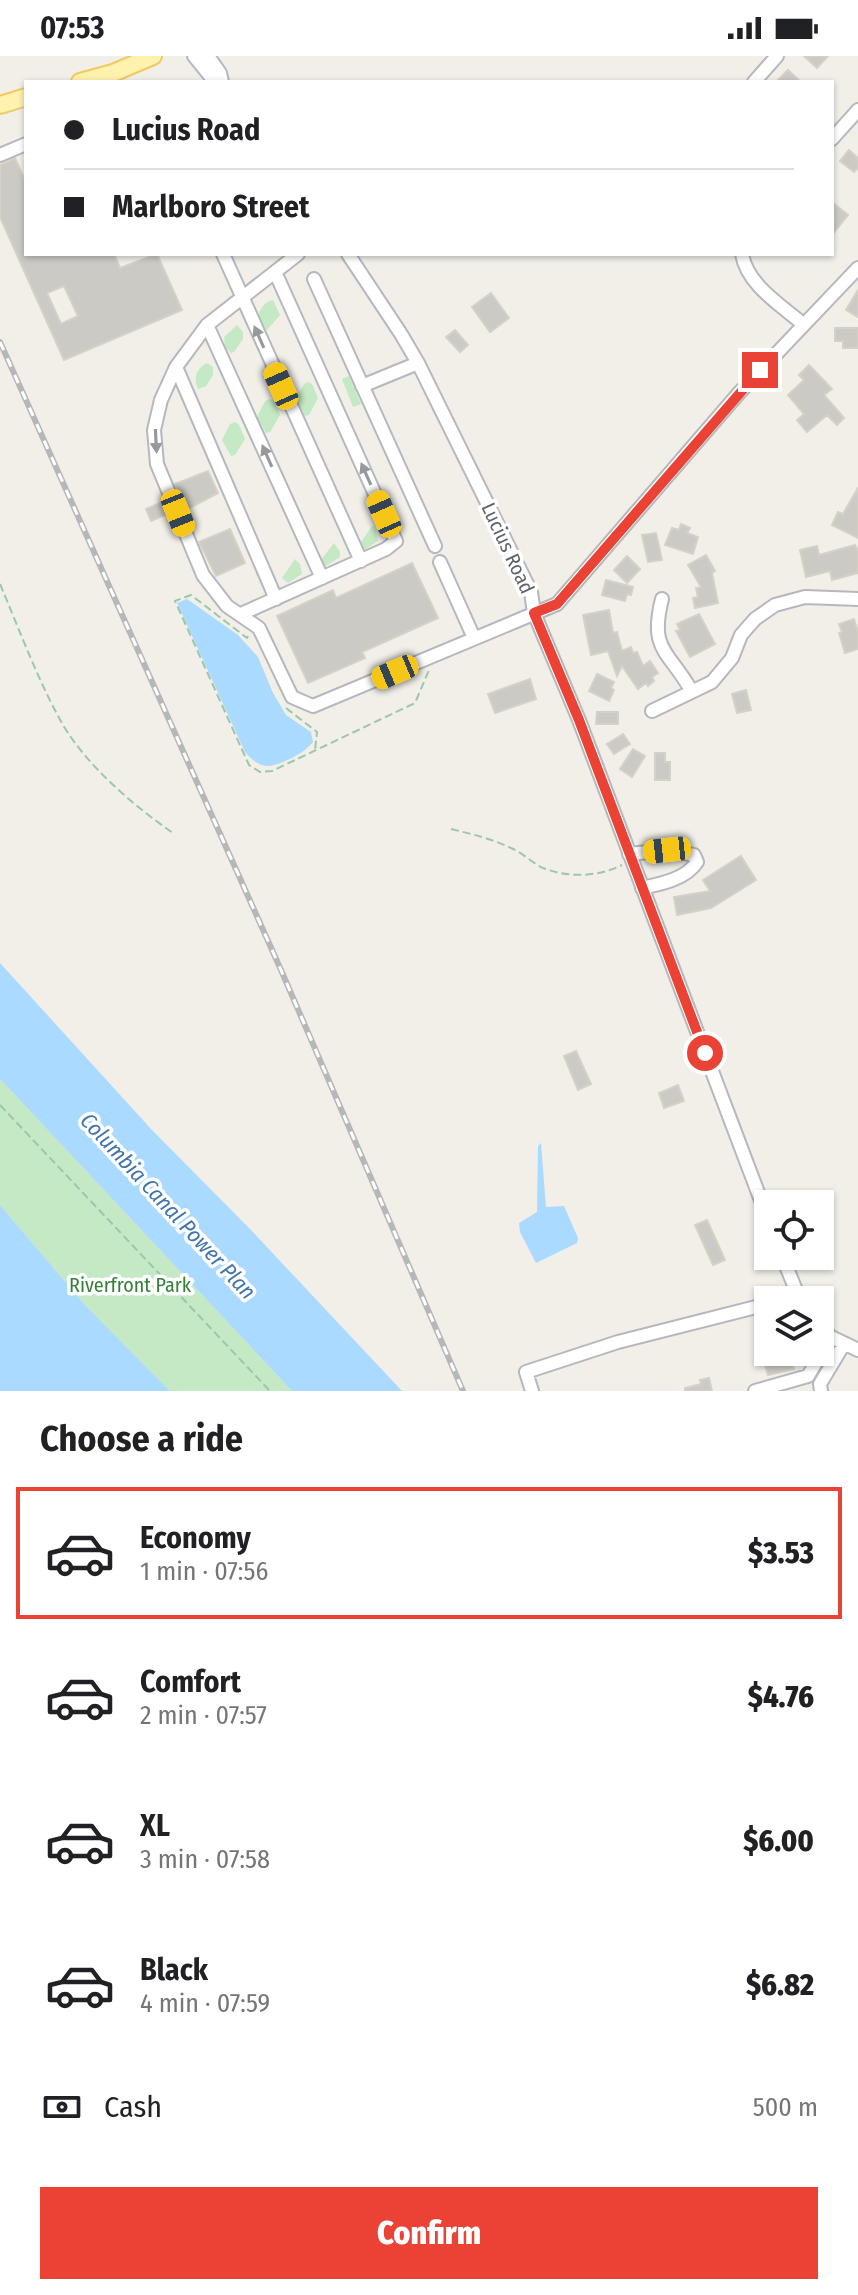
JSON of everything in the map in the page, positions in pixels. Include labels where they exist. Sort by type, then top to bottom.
[{"type":"main road","points":[[87,80],[153,56]]},
{"type":"main road","points":[[0,105],[24,98]]},
{"type":"street","points":[[194,56],[213,80]]},
{"type":"street","points":[[208,56],[222,80]]},
{"type":"street","points":[[756,80],[777,56]]},
{"type":"street","points":[[834,137],[855,119]]},
{"type":"street","points":[[0,155],[24,145]]},
{"type":"street","points":[[224,256],[361,561]]},
{"type":"street","points":[[296,256],[207,325],[176,367],[161,400],[154,430],[157,464],[203,575],[227,606],[259,628],[292,697],[313,706],[557,604],[729,405],[858,268]]},
{"type":"street","name":"Lucius Road","points":[[349,256],[418,363],[531,592],[534,613],[579,720],[757,1190]]},
{"type":"street","points":[[742,256],[750,276],[803,324]]},
{"type":"street","points":[[241,614],[361,561],[396,541],[276,274]]},
{"type":"street","points":[[314,279],[435,546]]},
{"type":"street","points":[[207,325],[322,578]]},
{"type":"street","points":[[362,386],[418,363]]},
{"type":"street","points":[[176,367],[276,599]]},
{"type":"street","points":[[440,562],[474,638]]},
{"type":"street","points":[[652,711],[712,682],[732,658],[741,635],[755,619],[775,605],[805,597],[858,599]]},
{"type":"street","points":[[662,599],[656,621],[657,640],[691,690]]},
{"type":"street","points":[[630,857],[685,851],[694,855],[697,862],[691,871],[642,888]]},
{"type":"street","points":[[532,1391],[526,1372],[618,1342],[754,1308]]},
{"type":"street","points":[[834,1339],[858,1350]]},
{"type":"street","points":[[821,1391],[820,1384],[844,1344]]},
{"type":"street","points":[[755,1391],[808,1376],[814,1366]]},
{"type":"path","points":[[0,584],[64,727],[104,776],[140,810],[173,833]]},
{"type":"path","points":[[255,625],[247,638],[191,595],[175,601],[249,765],[260,772],[272,771],[415,703],[430,669]]},
{"type":"path","points":[[451,829],[511,848],[527,855],[540,867],[563,873],[583,876],[614,869],[630,857]]},
{"type":"path","points":[[0,1105],[270,1391]]},
{"type":"path","points":[[2,1115],[8,1113]]},
{"type":"green space","points":[[273,300],[280,315],[267,330],[258,317],[263,306]]},
{"type":"green space","points":[[237,325],[243,332],[243,339],[231,353],[225,347],[224,337]]},
{"type":"green space","points":[[207,363],[213,367],[213,375],[206,386],[198,389],[196,374]]},
{"type":"green space","points":[[349,376],[361,404],[353,407],[342,379]]},
{"type":"green space","points":[[308,382],[318,398],[309,415],[304,416],[295,400]]},
{"type":"green space","points":[[270,399],[280,415],[270,432],[266,433],[257,417],[265,401]]},
{"type":"green space","points":[[235,422],[245,439],[235,455],[231,456],[222,440],[230,424]]},
{"type":"green space","points":[[372,526],[375,527],[378,541],[364,550],[359,545]]},
{"type":"green space","points":[[334,543],[340,557],[326,566],[320,561]]},
{"type":"green space","points":[[295,559],[300,564],[302,574],[288,583],[282,578]]},
{"type":"green space","name":"Riverfront Park","points":[[0,1079],[292,1391],[170,1391],[85,1305],[0,1205]]},
{"type":"water","points":[[187,599],[238,635],[258,657],[286,715],[311,732],[313,742],[306,749],[272,766],[256,762],[245,752],[177,603]]},
{"type":"water","name":"Columbia Canal Power Plan","points":[[0,963],[152,1130],[402,1391],[292,1391],[0,1079]]},
{"type":"water","points":[[541,1143],[546,1207],[564,1206],[578,1238],[577,1243],[536,1263],[520,1232],[519,1223],[537,1212],[538,1146]]},
{"type":"water","points":[[0,1205],[85,1305],[170,1391],[0,1391]]},
{"type":"building","points":[[804,56],[828,56],[817,68]]},
{"type":"building","points":[[788,70],[799,80],[778,80]]},
{"type":"building","points":[[849,150],[858,158],[858,168],[854,172],[840,161]]},
{"type":"building","points":[[15,158],[24,178],[24,256],[115,256],[120,268],[158,256],[182,310],[64,360],[0,217],[0,165]],"holes":[[[64,286],[78,316],[61,324],[47,293]]]},
{"type":"building","points":[[834,204],[848,215],[834,232]]},
{"type":"building","points":[[858,290],[858,317],[846,310]]},
{"type":"building","points":[[491,293],[509,318],[490,332],[472,307]]},
{"type":"building","points":[[835,328],[858,328],[858,348],[843,348],[843,341],[835,341]]},
{"type":"building","points":[[455,330],[468,345],[460,352],[446,337]]},
{"type":"building","points":[[809,365],[832,389],[824,395],[844,418],[837,425],[827,415],[807,432],[797,420],[804,414],[788,395],[804,380],[799,375]]},
{"type":"building","points":[[208,471],[218,493],[186,510],[175,484]]},
{"type":"building","points":[[858,488],[858,538],[832,525],[838,512],[843,514]]},
{"type":"building","points":[[160,503],[165,515],[151,521],[146,509]]},
{"type":"building","points":[[681,524],[690,528],[687,533],[698,537],[693,554],[665,545],[672,528],[679,530]]},
{"type":"building","points":[[230,529],[245,563],[216,576],[199,542]]},
{"type":"building","points":[[656,533],[662,560],[648,562],[642,535]]},
{"type":"building","points":[[855,545],[858,573],[832,580],[830,571],[806,577],[800,550],[817,546],[819,555]]},
{"type":"building","points":[[706,555],[715,571],[712,573],[718,603],[695,608],[693,598],[698,597],[696,588],[701,587],[688,565]]},
{"type":"building","points":[[627,556],[640,569],[627,583],[614,570]]},
{"type":"building","points":[[412,563],[438,618],[362,652],[365,658],[308,683],[277,616],[333,590],[336,598]]},
{"type":"building","points":[[606,580],[633,587],[631,595],[627,594],[625,601],[602,595]]},
{"type":"building","points":[[609,610],[613,633],[617,632],[622,651],[631,647],[633,653],[637,652],[643,666],[650,661],[658,673],[648,686],[646,683],[638,689],[622,666],[617,676],[608,651],[591,655],[583,615]]},
{"type":"building","points":[[699,614],[715,644],[690,657],[676,631],[680,630],[677,624]]},
{"type":"building","points":[[854,619],[858,649],[845,653],[839,624]]},
{"type":"building","points":[[597,674],[614,682],[609,701],[589,691]]},
{"type":"building","points":[[530,679],[536,699],[495,713],[488,694]]},
{"type":"building","points":[[746,690],[751,710],[737,713],[732,694]]},
{"type":"building","points":[[597,712],[618,712],[618,724],[596,724]]},
{"type":"building","points":[[623,734],[630,744],[614,754],[607,744]]},
{"type":"building","points":[[633,749],[645,756],[632,777],[620,769]]},
{"type":"building","points":[[655,753],[665,753],[665,762],[670,762],[670,780],[655,780]]},
{"type":"building","points":[[741,856],[756,880],[711,908],[677,915],[674,897],[710,891],[703,880]]},
{"type":"building","points":[[576,1051],[591,1084],[578,1090],[564,1056]]},
{"type":"building","points":[[678,1085],[684,1101],[664,1108],[659,1093]]},
{"type":"building","points":[[707,1220],[725,1260],[713,1265],[695,1225]]},
{"type":"building","points":[[765,1366],[793,1366],[794,1369],[768,1375]]},
{"type":"building","points":[[709,1378],[712,1391],[685,1391],[685,1388],[701,1384],[700,1380]]},
{"type":"railway","points":[[0,342],[281,970],[463,1391]]},
{"type":"route","points":[[705,1053],[579,720],[534,613],[557,604],[760,370]]}]
